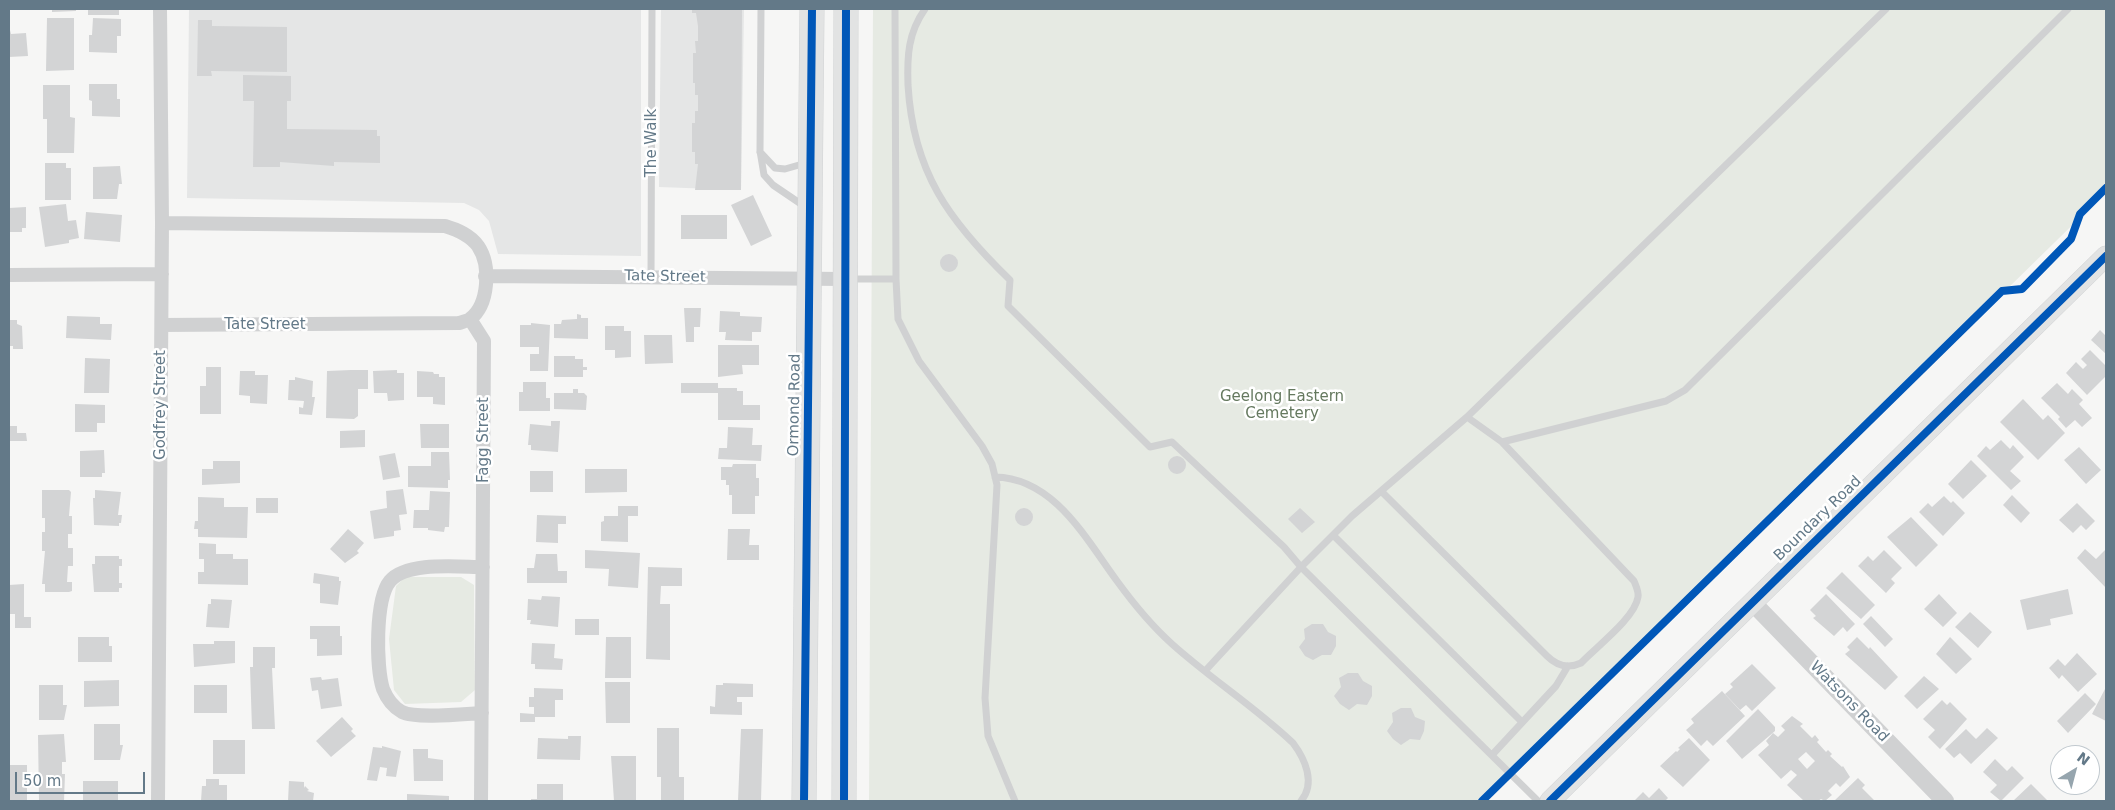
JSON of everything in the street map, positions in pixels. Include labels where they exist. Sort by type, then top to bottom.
[{"type":"highway","name":"Ormond Road","points":[[804,801],[812,9]]},
{"type":"highway","points":[[844,801],[846,9]]},
{"type":"main road","name":"Boundary Road","points":[[1550,801],[2106,256]]},
{"type":"street","name":"Godfrey Street","points":[[158,801],[162,326],[160,9]]},
{"type":"street","points":[[162,223],[445,226],[462,232],[478,246],[484,258],[486,276],[485,295],[470,319]]},
{"type":"street","points":[[9,275],[162,274]]},
{"type":"street","name":"Tate Street","points":[[486,276],[845,279]]},
{"type":"street","name":"Tate Street","points":[[162,326],[459,323],[470,319]]},
{"type":"street","name":"Fagg Street","points":[[470,319],[484,341],[481,801]]},
{"type":"street","points":[[482,567],[418,568],[403,572],[391,580],[381,603],[379,653],[384,690],[393,706],[401,712],[414,715],[482,713]]},
{"type":"street","name":"Watsons Road","points":[[1752,603],[1945,801]]},
{"type":"lane","name":"The Walk","points":[[651,277],[652,9]]},
{"type":"lane","points":[[761,9],[760,151],[764,175],[773,184],[810,211]]},
{"type":"lane","points":[[895,9],[896,279],[898,319],[920,361],[982,446],[992,464],[997,485],[985,698],[988,736],[1015,801]]},
{"type":"lane","points":[[925,9],[914,24],[910,39],[907,69],[915,136],[927,174],[956,224],[1010,280],[1008,306],[1150,447],[1172,442],[1284,547],[1301,567],[1538,801]]},
{"type":"lane","points":[[1205,671],[1333,535],[1381,491],[1468,417],[1886,9]]},
{"type":"lane","points":[[1502,442],[1666,401],[1686,390],[2068,9]]},
{"type":"lane","points":[[760,151],[774,168],[785,169],[811,162]]},
{"type":"lane","points":[[845,279],[896,279]]},
{"type":"lane","points":[[1381,491],[1547,656],[1561,666],[1572,667],[1581,663],[1636,606],[1639,594],[1634,582],[1502,442],[1468,417]]},
{"type":"lane","points":[[995,477],[1011,477],[1029,484],[1065,511],[1138,608],[1172,644],[1278,729],[1303,756],[1309,782],[1301,801]]},
{"type":"lane","points":[[1333,535],[1522,722]]},
{"type":"lane","points":[[1492,755],[1556,686],[1568,666]]},
{"type":"shaded area","points":[[189,9],[641,9],[641,256],[498,254],[489,221],[479,210],[464,203],[187,198]]},
{"type":"shaded area","points":[[661,9],[744,9],[741,190],[659,187]]},
{"type":"green space","name":"Geelong Eastern Cemetery","points":[[873,9],[2106,9],[2106,192],[1485,801],[869,801]]},
{"type":"green space","points":[[405,577],[461,577],[474,585],[475,690],[461,702],[405,704],[394,690],[389,639],[396,586]]},
{"type":"building","points":[[52,9],[76,9],[76,11],[52,12]]},
{"type":"building","points":[[88,9],[119,9],[119,15],[88,15]]},
{"type":"building","points":[[692,9],[742,9],[741,190],[695,190],[698,164],[695,164],[695,152],[692,152],[692,123],[695,123],[695,111],[698,111],[698,95],[695,95],[695,83],[693,83],[693,53],[696,53],[695,41],[698,41],[698,26],[696,13],[692,13]]},
{"type":"building","points":[[47,18],[74,18],[74,70],[46,71]]},
{"type":"building","points":[[93,18],[121,19],[121,36],[117,36],[117,53],[89,52],[89,35],[92,35]]},
{"type":"building","points":[[198,20],[212,20],[212,26],[287,27],[287,72],[211,71],[212,76],[197,76]]},
{"type":"building","points":[[9,26],[11,34],[26,33],[28,56],[9,57]]},
{"type":"building","points":[[243,75],[291,76],[291,101],[287,101],[287,129],[377,130],[377,136],[380,136],[380,163],[334,162],[334,166],[280,162],[280,167],[253,167],[254,101],[243,101]]},
{"type":"building","points":[[89,84],[117,84],[117,99],[120,99],[120,117],[92,116]]},
{"type":"building","points":[[43,85],[70,85],[70,117],[75,118],[74,153],[47,153],[47,119],[43,119]]},
{"type":"building","points":[[45,163],[66,163],[66,168],[71,168],[71,200],[45,200]]},
{"type":"building","points":[[120,166],[122,184],[119,184],[117,199],[93,199],[93,167]]},
{"type":"building","points":[[753,195],[772,236],[751,246],[731,205]]},
{"type":"building","points":[[66,204],[68,221],[76,220],[79,238],[69,240],[69,243],[45,247],[39,207]]},
{"type":"building","points":[[26,207],[26,228],[22,228],[22,232],[9,232],[9,208]]},
{"type":"building","points":[[86,212],[122,215],[120,242],[84,239]]},
{"type":"building","points":[[681,215],[727,215],[727,239],[681,239]]},
{"type":"building","points":[[949,254],[955,257],[958,263],[955,269],[949,272],[943,269],[940,263],[943,257]]},
{"type":"building","points":[[684,308],[701,308],[700,327],[694,327],[694,342],[686,342]]},
{"type":"building","points":[[720,311],[740,312],[740,316],[762,317],[761,332],[752,332],[752,341],[725,340],[726,332],[719,332]]},
{"type":"building","points":[[577,314],[581,315],[581,318],[588,318],[588,339],[554,338],[554,324],[561,324],[562,320],[577,319]]},
{"type":"building","points":[[67,316],[100,317],[100,324],[112,324],[111,340],[66,338]]},
{"type":"building","points":[[9,320],[17,320],[17,324],[22,326],[23,349],[13,349],[13,346],[9,346]]},
{"type":"building","points":[[531,323],[550,325],[548,371],[530,371],[530,354],[539,354],[539,347],[520,347],[520,325],[531,325]]},
{"type":"building","points":[[605,326],[624,326],[624,331],[631,331],[631,357],[615,358],[615,350],[605,350]]},
{"type":"building","points":[[2100,330],[2106,336],[2106,354],[2091,340]]},
{"type":"building","points":[[644,335],[672,335],[673,363],[645,364]]},
{"type":"building","points":[[718,345],[759,345],[759,365],[742,365],[743,374],[718,377]]},
{"type":"building","points":[[2090,350],[2106,366],[2106,376],[2087,395],[2066,373],[2076,362],[2083,369],[2087,365],[2081,359]]},
{"type":"building","points":[[554,356],[575,356],[575,359],[583,359],[583,367],[587,367],[587,370],[583,370],[583,377],[554,377]]},
{"type":"building","points":[[85,358],[110,359],[109,393],[84,393]]},
{"type":"building","points":[[206,367],[221,367],[221,414],[200,414],[200,386],[206,386]]},
{"type":"building","points":[[368,370],[368,389],[358,389],[358,416],[354,419],[326,418],[327,371]]},
{"type":"building","points":[[397,370],[397,373],[404,373],[404,400],[388,401],[387,393],[374,393],[373,371]]},
{"type":"building","points":[[240,371],[255,371],[255,375],[268,375],[267,404],[250,403],[250,396],[239,395]]},
{"type":"building","points":[[417,371],[433,372],[434,374],[439,374],[439,377],[445,377],[445,405],[433,404],[433,397],[417,397]]},
{"type":"building","points":[[295,377],[313,381],[312,397],[315,397],[312,415],[299,414],[299,407],[303,408],[304,401],[288,400],[289,380],[295,380]]},
{"type":"building","points":[[523,382],[546,382],[546,398],[550,398],[550,411],[519,411],[519,392],[523,392]]},
{"type":"building","points":[[681,383],[718,383],[718,388],[737,388],[737,391],[743,391],[743,405],[760,405],[760,420],[718,420],[718,393],[681,393]]},
{"type":"building","points":[[2057,383],[2068,394],[2072,389],[2083,400],[2079,404],[2092,418],[2082,427],[2075,420],[2066,428],[2058,419],[2060,417],[2041,398]]},
{"type":"building","points":[[573,389],[578,389],[578,393],[584,393],[587,396],[586,410],[554,409],[554,393],[573,393]]},
{"type":"building","points":[[2023,399],[2043,420],[2048,415],[2065,433],[2038,460],[2000,422]]},
{"type":"building","points":[[75,404],[105,405],[105,423],[97,423],[97,432],[75,432]]},
{"type":"building","points":[[551,421],[560,421],[558,452],[531,450],[531,445],[528,445],[530,424],[551,426]]},
{"type":"building","points":[[420,424],[449,424],[449,448],[421,448]]},
{"type":"building","points":[[9,426],[17,426],[17,433],[26,433],[27,441],[9,441]]},
{"type":"building","points":[[728,427],[753,428],[752,445],[762,445],[761,461],[718,459],[719,448],[727,448]]},
{"type":"building","points":[[365,430],[365,447],[340,448],[340,431]]},
{"type":"building","points":[[2001,440],[2010,449],[2013,445],[2024,457],[2010,471],[2021,481],[2011,490],[1977,456],[1986,446],[1990,450]]},
{"type":"building","points":[[2079,447],[2101,470],[2086,484],[2064,460]]},
{"type":"building","points":[[104,450],[105,473],[102,473],[102,477],[80,477],[80,451]]},
{"type":"building","points":[[431,452],[449,452],[450,480],[448,480],[448,488],[408,487],[408,466],[431,466]]},
{"type":"building","points":[[395,453],[400,477],[383,480],[379,456]]},
{"type":"building","points":[[1177,456],[1183,459],[1186,465],[1183,471],[1177,474],[1171,471],[1168,465],[1171,459]]},
{"type":"building","points":[[1971,460],[1987,476],[1963,499],[1948,484]]},
{"type":"building","points":[[213,461],[240,461],[240,483],[202,485],[202,469],[213,469]]},
{"type":"building","points":[[733,464],[756,464],[756,478],[759,478],[759,496],[755,496],[755,514],[732,514],[732,495],[729,495],[729,485],[726,485],[726,480],[721,480],[721,467],[732,467]]},
{"type":"building","points":[[585,469],[627,469],[627,492],[585,493]]},
{"type":"building","points":[[530,471],[553,471],[553,492],[530,492]]},
{"type":"building","points":[[403,489],[407,514],[399,515],[401,530],[394,531],[394,536],[374,539],[370,511],[387,508],[386,491]]},
{"type":"building","points":[[42,490],[69,490],[71,492],[69,516],[72,516],[72,534],[68,534],[68,548],[73,548],[73,566],[68,566],[67,582],[72,582],[72,591],[69,592],[45,592],[45,584],[42,584],[45,551],[42,551],[42,532],[45,532],[45,518],[42,518]]},
{"type":"building","points":[[95,490],[121,492],[118,515],[122,515],[119,526],[94,525],[93,498],[95,498]]},
{"type":"building","points":[[430,491],[450,492],[449,527],[445,527],[444,532],[428,530],[428,528],[413,528],[414,510],[429,510]]},
{"type":"building","points":[[2012,495],[2030,513],[2021,523],[2003,505]]},
{"type":"building","points":[[1944,496],[1951,503],[1953,501],[1965,513],[1943,536],[1919,512],[1928,503],[1932,507]]},
{"type":"building","points":[[198,497],[224,498],[224,507],[248,507],[247,538],[198,537],[198,529],[194,529],[195,521],[198,521]]},
{"type":"building","points":[[256,498],[278,498],[278,513],[256,513]]},
{"type":"building","points":[[2077,503],[2095,521],[2086,530],[2081,525],[2073,533],[2059,520]]},
{"type":"building","points":[[618,506],[638,506],[638,516],[628,516],[628,542],[601,541],[601,522],[604,521],[604,516],[618,516]]},
{"type":"building","points":[[1024,508],[1030,511],[1033,517],[1030,523],[1024,526],[1018,523],[1015,517],[1018,511]]},
{"type":"building","points":[[1300,508],[1315,522],[1302,533],[1288,519]]},
{"type":"building","points":[[537,515],[566,516],[566,524],[558,524],[558,543],[536,542]]},
{"type":"building","points":[[1911,517],[1938,545],[1916,567],[1887,537]]},
{"type":"building","points":[[348,529],[364,543],[357,551],[359,553],[345,563],[330,549]]},
{"type":"building","points":[[728,529],[750,529],[749,545],[759,545],[759,560],[727,560]]},
{"type":"building","points":[[199,543],[216,544],[216,554],[233,554],[233,559],[248,559],[248,585],[198,584],[198,572],[204,572],[204,559],[199,559]]},
{"type":"building","points":[[2085,549],[2096,559],[2106,549],[2106,588],[2077,558]]},
{"type":"building","points":[[585,550],[640,553],[638,588],[608,586],[609,569],[585,568]]},
{"type":"building","points":[[1884,550],[1902,568],[1891,579],[1895,583],[1886,593],[1858,566],[1868,556],[1873,561]]},
{"type":"building","points":[[536,554],[557,554],[558,571],[567,571],[567,583],[527,583],[527,568],[534,568]]},
{"type":"building","points":[[95,556],[119,556],[119,559],[122,559],[122,566],[119,566],[119,583],[122,583],[122,588],[119,588],[119,592],[94,592],[92,564],[95,564]]},
{"type":"building","points":[[648,567],[682,568],[682,586],[661,586],[660,604],[670,604],[670,660],[646,659]]},
{"type":"building","points":[[1842,572],[1875,605],[1861,619],[1826,588]]},
{"type":"building","points":[[314,573],[339,577],[339,581],[341,581],[338,605],[320,603],[320,584],[313,583]]},
{"type":"building","points":[[24,584],[24,617],[31,617],[31,628],[15,628],[15,614],[9,614],[9,585]]},
{"type":"building","points":[[2068,589],[2073,614],[2050,619],[2051,625],[2027,630],[2020,600]]},
{"type":"building","points":[[1826,594],[1855,624],[1847,632],[1843,627],[1834,636],[1813,618],[1816,616],[1810,610]]},
{"type":"building","points":[[1939,594],[1957,613],[1943,627],[1924,609]]},
{"type":"building","points":[[542,596],[560,597],[558,627],[530,624],[531,620],[527,620],[528,599],[541,600]]},
{"type":"building","points":[[211,599],[232,600],[229,628],[206,627],[208,604],[211,604]]},
{"type":"building","points":[[1970,612],[1992,632],[1978,648],[1955,627]]},
{"type":"building","points":[[1871,616],[1893,639],[1885,647],[1863,624]]},
{"type":"building","points":[[575,619],[599,619],[599,635],[575,635]]},
{"type":"building","points":[[1312,624],[1323,624],[1328,632],[1336,636],[1336,646],[1331,655],[1322,655],[1313,660],[1305,656],[1299,647],[1305,639],[1304,629]]},
{"type":"building","points":[[310,626],[340,626],[342,655],[317,656],[317,639],[310,639]]},
{"type":"building","points":[[78,637],[109,637],[109,646],[112,646],[112,662],[78,662]]},
{"type":"building","points":[[606,637],[631,637],[631,678],[605,678]]},
{"type":"building","points":[[1857,637],[1869,649],[1870,647],[1898,677],[1885,690],[1845,654],[1850,650],[1847,647]]},
{"type":"building","points":[[1950,637],[1972,659],[1956,674],[1936,654]]},
{"type":"building","points":[[214,641],[235,641],[235,663],[194,667],[193,644],[214,644]]},
{"type":"building","points":[[532,643],[555,644],[554,658],[563,659],[562,670],[535,669],[535,664],[531,664]]},
{"type":"building","points":[[253,647],[275,647],[275,668],[272,668],[275,729],[252,729],[250,667],[253,667]]},
{"type":"building","points":[[2077,653],[2097,674],[2078,692],[2062,675],[2059,679],[2049,668],[2058,659],[2065,666]]},
{"type":"building","points":[[1752,664],[1776,688],[1752,711],[1746,705],[1740,710],[1725,694],[1733,687],[1730,684]]},
{"type":"building","points":[[1348,673],[1358,673],[1363,681],[1372,686],[1372,696],[1367,705],[1357,704],[1349,710],[1340,704],[1334,696],[1341,687],[1339,678]]},
{"type":"building","points":[[1924,676],[1939,689],[1917,709],[1904,696]]},
{"type":"building","points":[[321,677],[322,680],[338,678],[342,706],[321,709],[318,690],[312,691],[310,678]]},
{"type":"building","points":[[119,680],[119,706],[84,707],[84,681]]},
{"type":"building","points":[[605,682],[630,682],[630,723],[606,723]]},
{"type":"building","points":[[723,683],[753,684],[753,697],[737,697],[737,702],[742,702],[742,715],[710,714],[710,706],[715,707],[716,685],[723,685]]},
{"type":"building","points":[[39,685],[63,685],[63,705],[67,705],[64,720],[39,720]]},
{"type":"building","points":[[194,685],[227,685],[227,713],[194,713]]},
{"type":"building","points":[[534,688],[563,689],[563,700],[555,700],[555,717],[535,717],[535,722],[520,722],[520,713],[534,714],[534,707],[529,707],[529,697],[534,697]]},
{"type":"building","points":[[2106,690],[2106,721],[2092,714]]},
{"type":"building","points":[[1722,691],[1745,716],[1713,746],[1707,740],[1701,746],[1686,730],[1694,723],[1691,719]]},
{"type":"building","points":[[2085,693],[2096,704],[2068,733],[2057,721]]},
{"type":"building","points":[[1942,700],[1947,705],[1950,702],[1967,719],[1940,749],[1928,737],[1935,730],[1923,719]]},
{"type":"building","points":[[1401,708],[1411,708],[1415,717],[1425,721],[1424,731],[1420,740],[1410,739],[1401,745],[1387,731],[1393,722],[1392,713]]},
{"type":"building","points":[[1758,709],[1775,727],[1775,731],[1742,759],[1726,741]]},
{"type":"building","points":[[1792,716],[1803,724],[1800,726],[1812,738],[1815,735],[1819,740],[1817,742],[1826,752],[1828,750],[1832,754],[1830,756],[1843,766],[1850,777],[1840,787],[1836,783],[1828,791],[1832,795],[1825,801],[1821,799],[1818,801],[1804,801],[1787,785],[1797,775],[1791,770],[1781,779],[1758,755],[1769,745],[1766,741],[1773,733],[1778,737],[1785,730],[1781,726]],"holes":[[[1806,752],[1815,761],[1807,769],[1798,759]]]},
{"type":"building","points":[[342,717],[353,729],[351,731],[356,736],[331,757],[316,741]]},
{"type":"building","points":[[94,724],[120,724],[120,745],[123,745],[120,760],[94,760]]},
{"type":"building","points":[[657,728],[679,728],[679,777],[684,777],[684,801],[661,801],[661,777],[657,777]]},
{"type":"building","points":[[1987,728],[1998,738],[1971,764],[1960,753],[1954,758],[1945,749],[1966,729],[1976,739]]},
{"type":"building","points":[[741,729],[763,729],[761,801],[738,801]]},
{"type":"building","points":[[64,734],[66,762],[62,762],[62,774],[65,774],[64,801],[39,801],[38,735]]},
{"type":"building","points":[[568,736],[581,736],[580,760],[537,759],[538,738],[568,739]]},
{"type":"building","points":[[1689,738],[1710,760],[1683,787],[1660,766],[1677,752],[1680,749],[1678,748]]},
{"type":"building","points":[[213,740],[245,740],[245,774],[213,774]]},
{"type":"building","points":[[382,746],[401,751],[396,777],[386,776],[387,768],[380,767],[377,781],[367,780],[373,747],[382,748]]},
{"type":"building","points":[[413,749],[428,749],[428,758],[443,760],[443,781],[414,781]]},
{"type":"building","points":[[611,756],[636,756],[636,801],[614,801]]},
{"type":"building","points":[[1995,759],[2007,771],[2012,766],[2024,778],[2001,801],[1990,792],[1997,785],[1983,772]]},
{"type":"building","points":[[9,765],[27,765],[27,801],[9,801]]},
{"type":"building","points":[[1858,778],[1865,785],[1862,788],[1875,801],[1834,801]]},
{"type":"building","points":[[206,779],[219,779],[219,785],[227,785],[227,801],[201,801],[202,786],[206,786]]},
{"type":"building","points":[[83,781],[118,781],[118,801],[83,801]]},
{"type":"building","points":[[289,781],[304,782],[304,788],[305,786],[309,790],[307,791],[314,793],[313,801],[288,801]]},
{"type":"building","points":[[537,784],[563,784],[563,801],[531,801],[531,799],[537,799]]},
{"type":"building","points":[[2031,784],[2048,801],[2013,801]]},
{"type":"building","points":[[1659,788],[1668,798],[1666,800],[1668,801],[1634,801],[1643,792],[1649,798]]},
{"type":"building","points":[[407,794],[449,796],[449,801],[407,801]]},
{"type":"cycle path","points":[[804,801],[812,9]]},
{"type":"cycle path","points":[[844,801],[846,9]]},
{"type":"cycle path","points":[[1482,801],[2002,291],[2022,289],[2071,239],[2080,214],[2106,188]]},
{"type":"cycle path","points":[[1550,801],[2106,256]]}]
